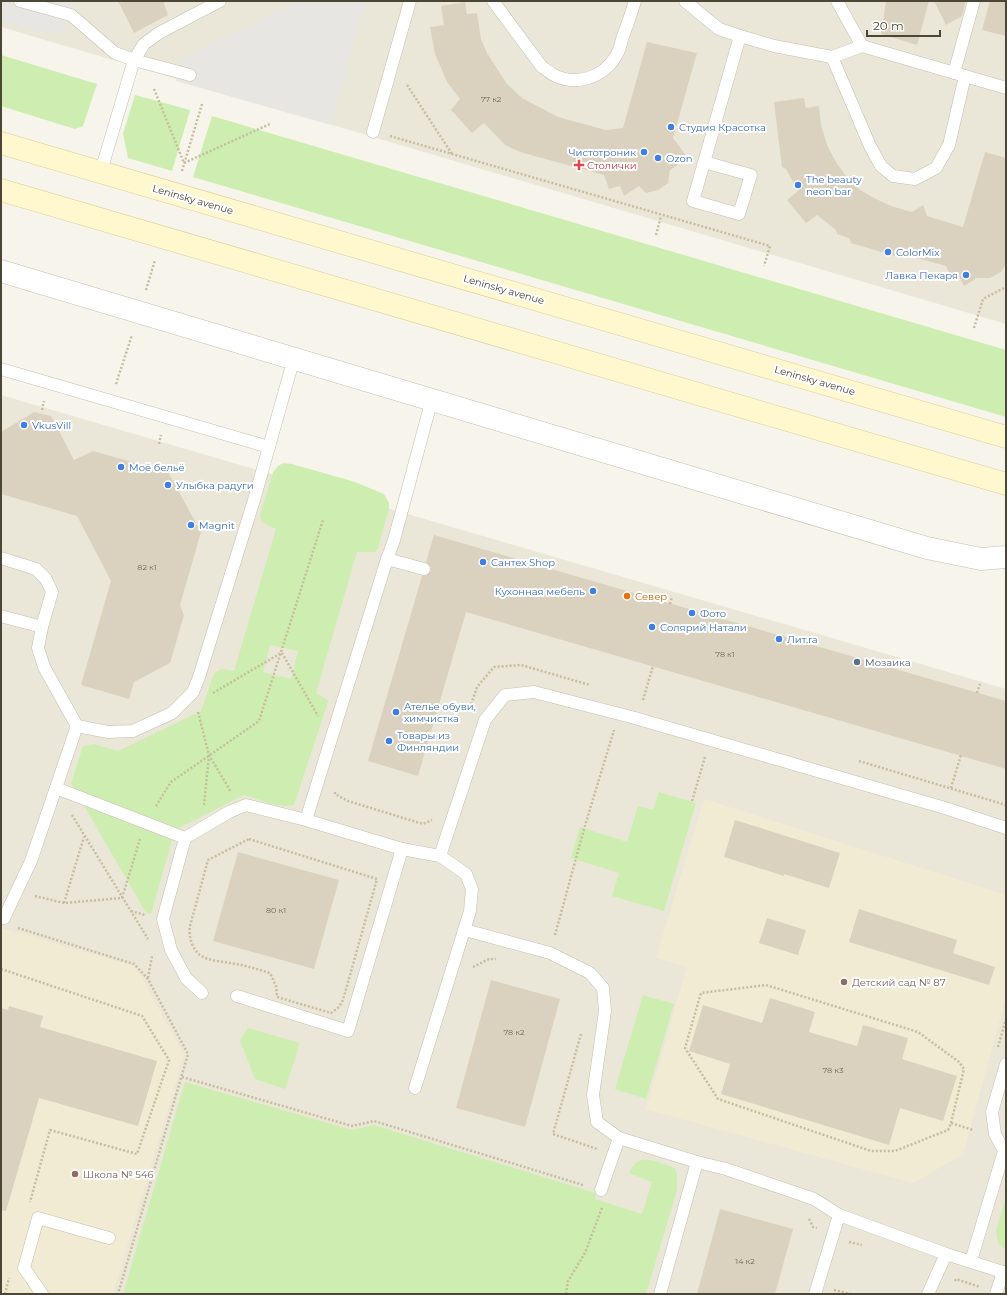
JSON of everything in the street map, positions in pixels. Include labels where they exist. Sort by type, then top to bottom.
[{"type":"main road","name":"Leninsky avenue","points":[[1,142],[1006,436]]},
{"type":"main road","points":[[1,190],[1006,484]]},
{"type":"street","points":[[1,271],[927,548],[981,559],[1006,557]]},
{"type":"lane","points":[[20,1],[71,15],[115,53],[134,60],[190,75]]},
{"type":"lane","points":[[373,132],[410,1]]},
{"type":"lane","points":[[493,1],[542,67],[552,74],[564,79],[576,80],[589,79],[610,65],[617,55],[635,1]]},
{"type":"lane","points":[[685,1],[720,29],[774,46],[832,57],[862,46],[1006,88]]},
{"type":"lane","points":[[837,1],[862,46]]},
{"type":"lane","points":[[832,57],[870,146],[881,166],[893,176],[915,180],[936,168],[949,145],[959,74],[974,1]]},
{"type":"lane","points":[[101,172],[134,60],[144,44],[159,33],[215,2]]},
{"type":"lane","points":[[704,162],[751,176],[739,214],[693,201],[704,162],[740,36]]},
{"type":"lane","points":[[77,726],[108,732],[133,731],[172,713],[193,692],[200,677],[252,507],[294,358]]},
{"type":"lane","points":[[1,369],[269,447]]},
{"type":"lane","points":[[306,820],[394,540],[432,399]]},
{"type":"lane","points":[[1,558],[36,569],[46,579],[52,592],[42,627],[38,648],[44,667],[77,726],[32,861],[4,918]]},
{"type":"lane","points":[[387,559],[424,569]]},
{"type":"lane","points":[[1,616],[42,627]]},
{"type":"lane","points":[[440,856],[486,720],[505,696],[534,692],[635,718],[771,757],[945,808],[1006,828]]},
{"type":"lane","points":[[56,788],[185,838]]},
{"type":"lane","points":[[202,993],[186,978],[171,950],[163,919],[185,838],[201,828],[229,812],[246,805],[306,820],[402,849],[440,856],[466,874],[472,889],[470,911],[415,1088]]},
{"type":"lane","points":[[237,996],[348,1031],[402,849]]},
{"type":"lane","points":[[465,930],[550,953],[590,973],[603,988],[605,1011],[592,1095],[597,1122],[619,1138],[697,1162],[726,1169],[814,1199],[839,1215],[946,1254],[1004,1272],[996,1294]]},
{"type":"lane","points":[[971,1261],[1005,1152],[995,1134],[992,1112],[1006,1064]]},
{"type":"lane","points":[[601,1190],[619,1138]]},
{"type":"lane","points":[[660,1294],[697,1162]]},
{"type":"lane","points":[[815,1294],[839,1215]]},
{"type":"lane","points":[[42,1294],[24,1268],[38,1218],[109,1238]]},
{"type":"lane","points":[[928,1294],[946,1254]]},
{"type":"path","points":[[388,77],[405,82],[452,154]]},
{"type":"path","points":[[154,89],[184,163]]},
{"type":"path","points":[[181,174],[202,104]]},
{"type":"path","points":[[184,163],[270,124]]},
{"type":"path","points":[[373,132],[661,216],[770,246],[764,266]]},
{"type":"path","points":[[656,235],[661,216]]},
{"type":"path","points":[[974,328],[983,299],[1006,287]]},
{"type":"path","points":[[122,898],[145,823],[171,782],[260,721],[323,520]]},
{"type":"path","points":[[670,604],[672,597]]},
{"type":"path","points":[[241,807],[209,756],[193,692],[208,696],[281,652]]},
{"type":"path","points":[[281,652],[331,737]]},
{"type":"path","points":[[649,678],[653,666]]},
{"type":"path","points":[[977,693],[980,684]]},
{"type":"path","points":[[550,953],[584,828],[614,731]]},
{"type":"path","points":[[692,801],[706,754]]},
{"type":"path","points":[[201,828],[209,756]]},
{"type":"path","points":[[56,788],[150,942]]},
{"type":"path","points":[[335,788],[335,794],[348,800],[423,824],[433,819]]},
{"type":"path","points":[[64,903],[84,836]]},
{"type":"path","points":[[249,839],[377,879],[343,1000],[339,1007],[331,1013],[277,997],[276,986],[270,973],[209,959],[199,954],[191,942],[189,932],[190,926],[208,860],[249,839]]},
{"type":"path","points":[[16,892],[64,903],[122,898]]},
{"type":"path","points":[[17,928],[134,964],[148,979],[188,1054],[118,1294]]},
{"type":"path","points":[[148,979],[154,949]]},
{"type":"path","points":[[1,970],[142,1016],[169,1060],[137,1154],[50,1130],[29,1205]]},
{"type":"path","points":[[766,985],[918,1032],[959,1062],[964,1069],[951,1124],[948,1130],[895,1151],[871,1151],[718,1099],[684,1048],[701,993],[766,985]]},
{"type":"path","points":[[182,1077],[352,1126],[374,1121],[601,1190],[603,1206],[585,1252],[568,1281],[566,1294]]},
{"type":"path","points":[[951,1124],[973,1130]]},
{"type":"path","points":[[5,1294],[11,1272]]},
{"type":"path","points":[[954,1284],[956,1279],[984,1288]]},
{"type":"path","points":[[833,1289],[851,1294]]},
{"type":"shaded area","points":[[1,1],[1006,1],[1006,324],[1,27]]},
{"type":"shaded area","points":[[1,1],[73,1],[68,26],[54,35],[1,21]]},
{"type":"shaded area","points":[[299,1],[365,1],[331,125],[176,81],[183,58]]},
{"type":"shaded area","points":[[1,395],[1006,689],[1006,1294],[1,1294]]},
{"type":"shaded area","name":"Детский сад № 87","points":[[704,799],[1006,895],[1006,997],[963,1154],[913,1183],[646,1109],[687,967],[656,958]]},
{"type":"shaded area","name":"Школа № 546","points":[[1,928],[136,967],[184,1055],[113,1294],[1,1294]]},
{"type":"green space","points":[[1,55],[97,84],[83,126],[75,129],[1,106]]},
{"type":"green space","points":[[135,95],[190,110],[172,171],[128,158],[123,134]]},
{"type":"green space","points":[[212,116],[1006,350],[1006,417],[193,177]]},
{"type":"green space","points":[[283,463],[292,464],[355,482],[384,494],[389,503],[389,508],[378,548],[375,552],[357,552],[316,693],[328,700],[327,705],[294,805],[275,805],[244,795],[175,830],[151,914],[146,913],[71,783],[83,746],[94,744],[118,751],[201,711],[215,673],[222,669],[234,671],[276,529],[264,523],[260,516],[273,472]],"holes":[[[270,645],[298,651],[291,679],[263,672]]]},
{"type":"green space","points":[[659,792],[696,803],[664,911],[612,896],[619,873],[571,858],[580,827],[627,842],[638,806],[653,810]]},
{"type":"green space","points":[[643,995],[674,1004],[646,1099],[615,1089]]},
{"type":"green space","points":[[248,1028],[300,1043],[285,1089],[255,1079],[240,1040]]},
{"type":"green space","points":[[185,1082],[352,1130],[374,1125],[596,1193],[595,1199],[642,1214],[652,1182],[629,1173],[633,1167],[638,1161],[647,1160],[655,1161],[675,1168],[677,1174],[677,1190],[646,1294],[123,1294]]},
{"type":"green space","points":[[1006,1196],[1006,1250],[998,1243],[996,1231]]},
{"type":"building","points":[[118,1],[163,1],[168,15],[134,33]]},
{"type":"building","points":[[886,1],[929,1],[917,45],[881,34]]},
{"type":"building","points":[[934,1],[966,1],[962,16],[946,25]]},
{"type":"building","points":[[990,1],[1006,1],[1006,36],[982,30]]},
{"type":"building","points":[[465,2],[467,14],[477,13],[481,39],[487,53],[507,84],[522,98],[558,117],[606,130],[623,128],[647,42],[697,53],[673,138],[688,158],[670,170],[668,183],[658,190],[646,193],[639,186],[624,196],[620,186],[609,189],[604,175],[520,152],[505,145],[484,123],[472,133],[451,110],[460,99],[447,82],[435,54],[430,27],[444,25],[441,6]]},
{"type":"building","points":[[804,98],[806,108],[819,106],[821,125],[827,145],[836,162],[846,176],[859,189],[891,206],[912,212],[923,205],[927,216],[963,227],[985,152],[1006,158],[1006,264],[1001,272],[990,278],[977,278],[964,286],[958,274],[951,277],[946,266],[903,254],[902,258],[851,243],[849,238],[837,234],[836,230],[817,215],[806,223],[787,200],[798,191],[786,169],[782,167],[774,102]]},
{"type":"building","points":[[34,412],[51,416],[74,460],[93,451],[168,472],[201,532],[180,605],[184,615],[170,663],[134,682],[129,699],[81,685],[111,581],[77,516],[1,494],[1,432]]},
{"type":"building","points":[[434,535],[1006,701],[1006,769],[466,612],[418,776],[368,761],[422,576],[426,576],[431,571],[431,567],[426,562]]},
{"type":"building","points":[[735,820],[840,853],[829,888],[784,874],[784,876],[724,857]]},
{"type":"building","points":[[238,852],[339,880],[314,969],[213,941]]},
{"type":"building","points":[[859,909],[957,940],[953,953],[995,967],[989,985],[849,942]]},
{"type":"building","points":[[767,918],[806,930],[798,955],[759,943]]},
{"type":"building","points":[[491,980],[560,999],[525,1127],[456,1108]]},
{"type":"building","points":[[770,998],[815,1012],[809,1032],[857,1046],[863,1025],[908,1038],[902,1059],[957,1076],[943,1121],[900,1108],[889,1145],[721,1094],[730,1064],[689,1051],[703,1005],[762,1023]]},
{"type":"building","points":[[9,1006],[43,1016],[40,1027],[157,1061],[138,1126],[39,1098],[6,1211],[1,1210],[1,1008],[8,1010]]},
{"type":"building","points":[[720,1209],[793,1229],[775,1294],[697,1294]]},
{"type":"place","name":"Студия Красотка","points":[[671,127]]},
{"type":"place","name":"Чистотроник","points":[[644,152]]},
{"type":"place","name":"Ozon","points":[[658,158]]},
{"type":"place","name":"Столички","points":[[579,165]]},
{"type":"place","name":"The beauty neon bar","points":[[798,185]]},
{"type":"place","name":"ColorMix","points":[[888,252]]},
{"type":"place","name":"Лавка Пекаря","points":[[966,275]]},
{"type":"place","name":"VkusVill","points":[[24,425]]},
{"type":"place","name":"Моё бельё","points":[[121,467]]},
{"type":"place","name":"Улыбка радуги","points":[[168,485]]},
{"type":"place","name":"Magnit","points":[[191,525]]},
{"type":"place","name":"Сантех Shop","points":[[483,562]]},
{"type":"place","name":"Кухонная мебель","points":[[593,591]]},
{"type":"place","name":"Север","points":[[627,596]]},
{"type":"place","name":"Фото","points":[[692,613]]},
{"type":"place","name":"Солярий Натали","points":[[652,627]]},
{"type":"place","name":"Лит.ra","points":[[779,639]]},
{"type":"place","name":"Мозаика","points":[[857,662]]},
{"type":"place","name":"Ателье обуви, химчистка","points":[[396,712]]},
{"type":"place","name":"Товары из Финляндии","points":[[389,741]]},
{"type":"place","name":"Детский сад № 87","points":[[844,982]]},
{"type":"place","name":"Школа № 546","points":[[75,1174]]}]
